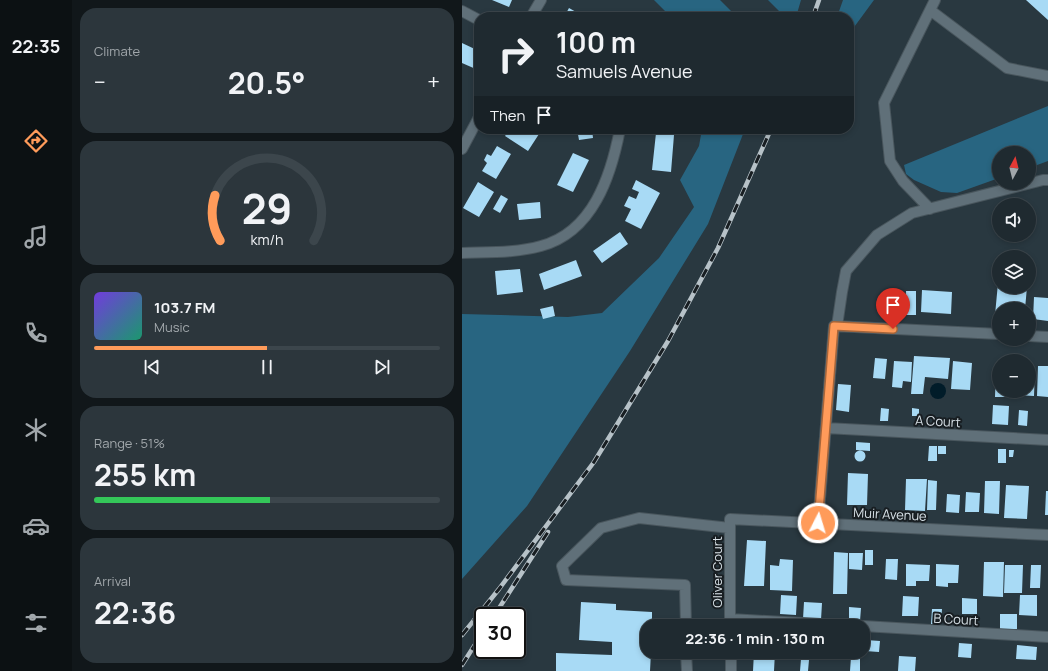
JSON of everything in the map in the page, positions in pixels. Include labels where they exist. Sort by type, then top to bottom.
[{"type":"street","points":[[534,12],[541,0]]},
{"type":"street","points":[[930,208],[903,181],[890,161],[884,103],[935,0]]},
{"type":"street","points":[[930,10],[1006,68],[1048,76]]},
{"type":"street","points":[[462,11],[474,17]]},
{"type":"street","points":[[462,150],[474,127]]},
{"type":"street","points":[[462,253],[506,252],[542,246],[569,234],[586,217],[601,193],[616,154],[619,134]]},
{"type":"street","points":[[818,523],[836,326],[846,271],[876,235],[912,213],[1048,180]]},
{"type":"street","points":[[836,326],[992,334]]},
{"type":"street","points":[[1036,336],[1048,337]]},
{"type":"street","name":"A Court","points":[[826,428],[1048,440]]},
{"type":"street","name":"Muir Avenue","points":[[686,619],[685,585],[566,580],[562,566],[600,528],[639,518],[730,523],[818,523],[1048,535]]},
{"type":"street","name":"Oliver Court","points":[[730,523],[730,619]]},
{"type":"street","name":"B Court","points":[[870,626],[1048,638]]},
{"type":"street","points":[[686,659],[687,671]]},
{"type":"street","points":[[730,659],[731,671]]},
{"type":"shaded area","points":[[654,0],[720,0],[732,12],[666,12]]},
{"type":"shaded area","points":[[768,0],[801,0],[797,12],[780,12]]},
{"type":"shaded area","points":[[843,0],[874,0],[854,27],[854,12],[839,12]]},
{"type":"shaded area","points":[[1048,106],[1048,161],[1036,165],[1036,146],[992,146],[992,180],[957,193],[941,192],[914,180],[906,174],[904,165]]},
{"type":"shaded area","points":[[701,134],[743,134],[708,224],[630,351],[527,506],[462,579],[462,314],[568,317],[602,313],[659,258],[694,207],[680,180],[699,146]]},
{"type":"shaded area","points":[[938,383],[944,385],[946,391],[944,397],[938,399],[932,397],[930,391],[932,385]]},
{"type":"building","points":[[492,0],[512,0],[509,7]]},
{"type":"building","points":[[1026,0],[1048,0],[1048,20]]},
{"type":"building","points":[[569,8],[576,12],[567,12]]},
{"type":"building","points":[[462,43],[474,49],[474,68],[462,63]]},
{"type":"building","points":[[506,134],[539,134],[528,151],[505,136]]},
{"type":"building","points":[[578,134],[593,134],[593,138],[579,140]]},
{"type":"building","points":[[656,134],[674,135],[671,172],[652,170]]},
{"type":"building","points":[[497,146],[511,154],[496,179],[482,171],[487,163],[484,160],[487,154],[491,156]]},
{"type":"building","points":[[573,153],[589,160],[573,192],[557,185]]},
{"type":"building","points":[[636,180],[660,193],[641,229],[625,221],[631,209],[624,206],[629,196],[636,199],[639,192],[632,189]]},
{"type":"building","points":[[478,182],[494,192],[479,217],[463,208]]},
{"type":"building","points":[[501,195],[508,199],[500,213],[493,209]]},
{"type":"building","points":[[540,202],[541,218],[519,220],[517,204]]},
{"type":"building","points":[[620,232],[628,244],[602,263],[593,251]]},
{"type":"building","points":[[576,260],[582,276],[544,290],[539,274]]},
{"type":"building","points":[[520,269],[523,292],[497,295],[495,271]]},
{"type":"building","points":[[922,290],[952,292],[951,314],[921,312]]},
{"type":"building","points":[[906,291],[916,291],[916,315],[905,315]]},
{"type":"building","points":[[997,294],[1026,294],[1026,302],[996,302]]},
{"type":"building","points":[[1034,297],[1048,298],[1048,321],[1036,319],[1036,302],[1034,302]]},
{"type":"building","points":[[553,306],[555,316],[543,319],[540,309]]},
{"type":"building","points":[[914,356],[950,358],[948,379],[925,377],[923,394],[911,394]]},
{"type":"building","points":[[875,358],[887,359],[885,379],[873,378]]},
{"type":"building","points":[[894,361],[912,362],[911,382],[903,381],[902,388],[892,387]]},
{"type":"building","points":[[953,361],[972,363],[970,390],[951,389]]},
{"type":"building","points":[[1038,366],[1048,366],[1048,397],[1037,396]]},
{"type":"building","points":[[838,384],[851,385],[849,412],[836,410]]},
{"type":"building","points":[[993,405],[1009,406],[1008,425],[992,424]]},
{"type":"building","points":[[881,408],[889,409],[888,421],[880,421]]},
{"type":"building","points":[[912,408],[919,409],[919,416],[912,416]]},
{"type":"building","points":[[1019,410],[1028,411],[1027,426],[1018,425]]},
{"type":"building","points":[[856,442],[870,443],[870,451],[856,450]]},
{"type":"building","points":[[929,446],[937,446],[937,461],[928,461]]},
{"type":"building","points":[[938,446],[946,446],[946,454],[938,454]]},
{"type":"building","points":[[998,449],[1006,449],[1006,463],[998,463]]},
{"type":"building","points":[[1009,450],[1014,450],[1013,457],[1009,457]]},
{"type":"building","points":[[858,451],[862,451],[864,452],[864,460],[858,461],[855,458],[855,454]]},
{"type":"building","points":[[848,473],[868,474],[867,505],[847,505]]},
{"type":"building","points":[[906,479],[927,479],[925,511],[905,510]]},
{"type":"building","points":[[928,480],[937,481],[936,510],[927,510]]},
{"type":"building","points":[[985,481],[1000,481],[999,514],[984,513]]},
{"type":"building","points":[[1006,485],[1029,486],[1027,519],[1004,518]]},
{"type":"building","points":[[1046,491],[1048,491],[1048,515],[1045,515]]},
{"type":"building","points":[[966,492],[980,493],[979,512],[965,512]]},
{"type":"building","points":[[947,494],[960,495],[959,513],[946,512]]},
{"type":"building","points":[[747,540],[766,541],[764,586],[744,586]]},
{"type":"building","points":[[865,550],[873,550],[873,565],[865,565]]},
{"type":"building","points":[[834,552],[848,553],[847,594],[833,594]]},
{"type":"building","points":[[849,553],[863,553],[862,570],[849,569]]},
{"type":"building","points":[[780,559],[793,560],[792,591],[770,590],[770,565],[779,566]]},
{"type":"building","points":[[886,559],[898,559],[897,580],[885,579]]},
{"type":"building","points":[[984,562],[1004,562],[1003,597],[983,596]]},
{"type":"building","points":[[906,564],[930,565],[929,581],[916,581],[916,586],[906,586]]},
{"type":"building","points":[[936,564],[959,565],[958,583],[948,583],[948,587],[936,586]]},
{"type":"building","points":[[1005,565],[1023,565],[1022,593],[1004,593]]},
{"type":"building","points":[[1031,565],[1041,565],[1040,588],[1030,588]]},
{"type":"building","points":[[781,595],[797,596],[796,615],[780,614]]},
{"type":"building","points":[[1020,595],[1037,595],[1037,616],[1019,615]]},
{"type":"building","points":[[903,596],[919,597],[918,616],[902,616]]},
{"type":"building","points":[[962,598],[977,599],[977,614],[962,614]]},
{"type":"building","points":[[581,602],[616,604],[616,610],[652,612],[652,619],[640,619],[640,659],[651,659],[650,671],[556,671],[556,653],[612,655],[612,642],[579,640]]},
{"type":"building","points":[[804,602],[822,603],[821,619],[803,619]]},
{"type":"building","points":[[849,607],[861,608],[860,619],[849,619]]},
{"type":"building","points":[[932,609],[942,609],[941,624],[931,624]]},
{"type":"building","points":[[1000,614],[1017,614],[1017,629],[1000,629]]},
{"type":"building","points":[[870,640],[880,641],[879,652],[870,651]]},
{"type":"building","points":[[959,643],[972,644],[971,658],[958,657]]},
{"type":"building","points":[[1017,645],[1037,647],[1036,660],[1016,659]]},
{"type":"building","points":[[899,656],[916,657],[915,671],[898,671]]},
{"type":"building","points":[[754,659],[775,659],[774,671],[753,671]]},
{"type":"building","points":[[801,659],[809,660],[808,671],[800,671]]},
{"type":"building","points":[[851,659],[860,659],[860,671],[850,671]]},
{"type":"railway","points":[[815,12],[819,0]]},
{"type":"railway","points":[[462,635],[499,589],[594,462],[668,341],[718,248],[769,134]]},
{"type":"railway","points":[[500,607],[548,532]]},
{"type":"railway","points":[[462,665],[474,646]]},
{"type":"route","points":[[818,523],[834,326],[893,329]]}]
